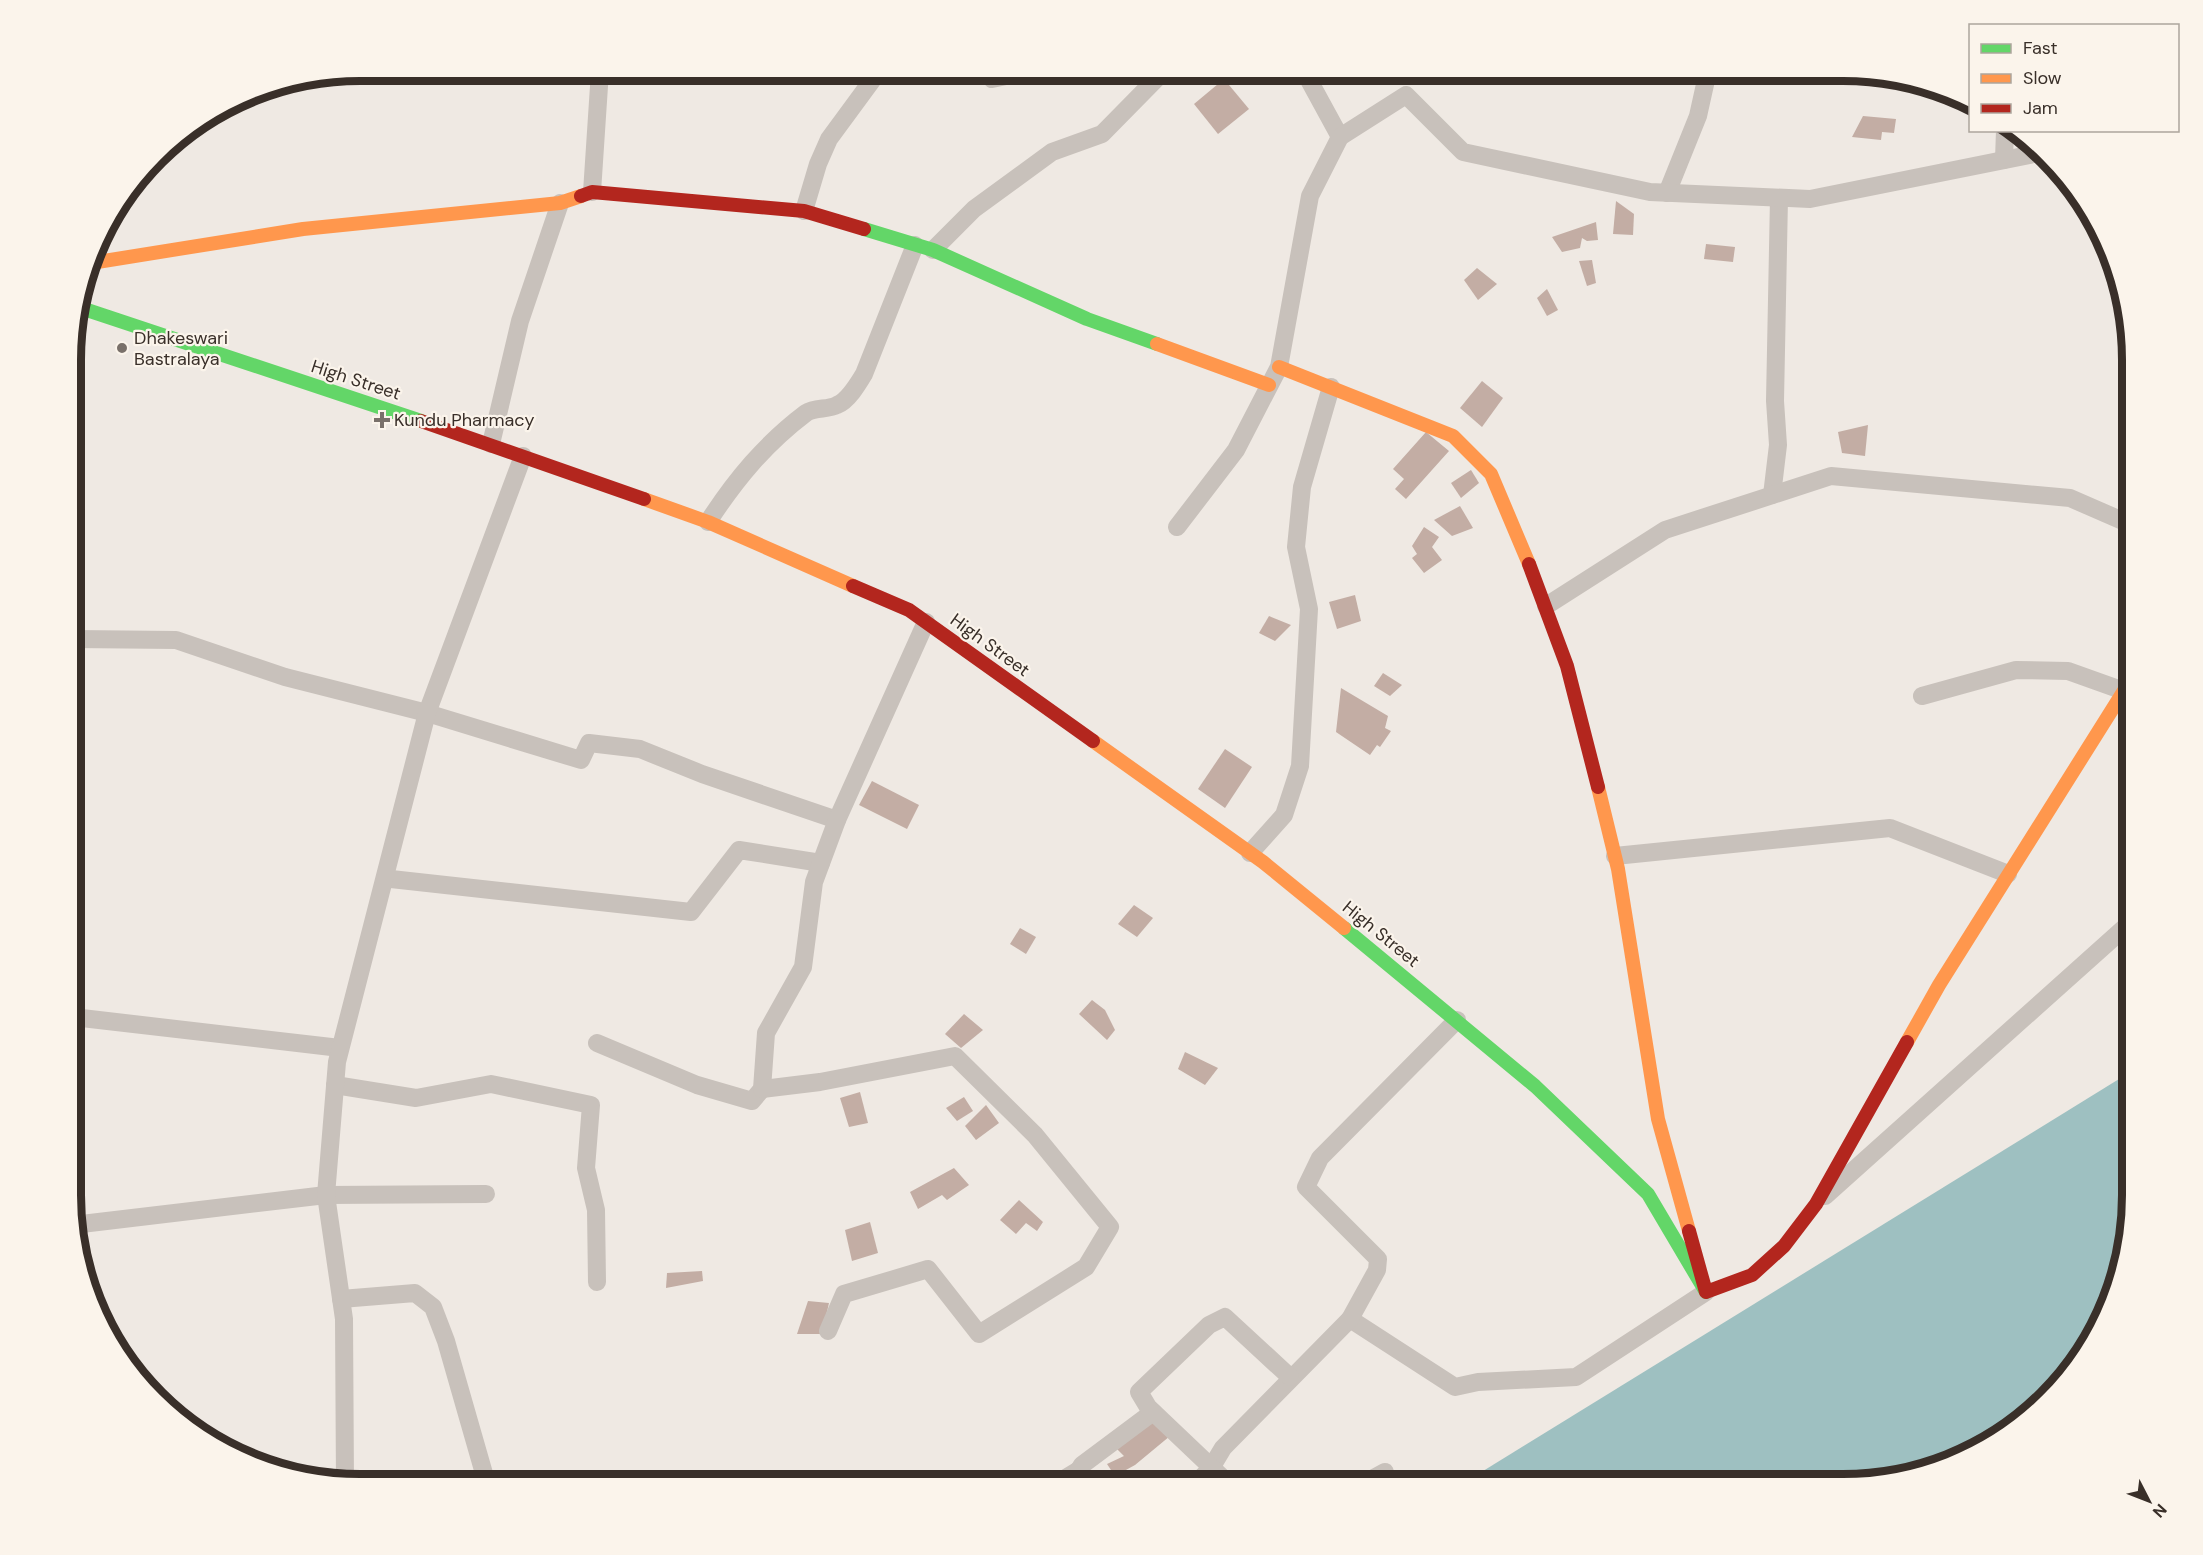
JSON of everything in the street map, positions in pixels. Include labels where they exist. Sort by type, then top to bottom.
[{"type":"main road","points":[[99,262],[303,229],[560,203],[592,192],[804,211],[933,250],[1087,319],[1269,385]]},
{"type":"main road","name":"High Street","points":[[85,309],[491,444],[708,522],[909,610],[1250,853],[1535,1086],[1648,1194],[1706,1293]]},
{"type":"main road","points":[[1279,367],[1453,435],[1491,474],[1546,606],[1567,666],[1615,856],[1658,1119],[1706,1293],[1752,1275],[1784,1246],[1816,1204],[1939,985],[2122,694]]},
{"type":"street","points":[[592,192],[598,81]]},
{"type":"street","points":[[804,211],[818,164],[830,139],[872,81]]},
{"type":"street","points":[[933,250],[974,209],[1052,152],[1102,134],[1154,81]]},
{"type":"street","points":[[1309,81],[1340,137]]},
{"type":"street","points":[[1667,192],[1698,116],[1706,81]]},
{"type":"street","points":[[1177,527],[1236,450],[1279,367],[1310,196],[1340,137],[1406,95],[1463,152],[1650,192],[1810,199],[2032,154]]},
{"type":"street","points":[[2004,160],[2006,134]]},
{"type":"street","points":[[1772,495],[1778,445],[1775,401],[1779,198]]},
{"type":"street","points":[[491,444],[520,321],[560,203]]},
{"type":"street","points":[[708,522],[735,480],[773,438],[810,411],[839,405],[856,386],[869,363],[915,245]]},
{"type":"street","points":[[1250,853],[1284,815],[1300,766],[1309,609],[1296,547],[1302,488],[1331,387]]},
{"type":"street","points":[[345,1473],[344,1319],[327,1195],[340,1048],[427,713],[523,456]]},
{"type":"street","points":[[1546,606],[1665,530],[1831,476],[2070,498],[2122,521]]},
{"type":"street","points":[[597,1043],[697,1085],[752,1101],[762,1089],[766,1033],[803,967],[814,882],[837,820],[926,622]]},
{"type":"street","points":[[81,639],[176,640],[285,677],[427,713],[581,760],[589,743],[640,749],[702,774],[837,820]]},
{"type":"street","points":[[1922,696],[2016,670],[2068,670],[2122,683]]},
{"type":"street","points":[[1615,856],[1890,828],[2008,874]]},
{"type":"street","points":[[391,879],[691,912],[739,850],[821,863]]},
{"type":"street","points":[[1816,1204],[2122,930]]},
{"type":"street","points":[[81,1018],[340,1048]]},
{"type":"street","points":[[1205,1474],[1223,1448],[1290,1377],[1350,1319],[1377,1270],[1378,1258],[1306,1187],[1320,1158],[1457,1020]]},
{"type":"street","points":[[762,1089],[820,1082],[955,1056],[1035,1135],[1110,1227],[1086,1267],[979,1334],[928,1269],[844,1294],[828,1331]]},
{"type":"street","points":[[335,1085],[416,1098],[491,1084],[591,1105],[586,1168],[596,1209],[597,1282]]},
{"type":"street","points":[[83,1224],[327,1195],[486,1194]]},
{"type":"street","points":[[341,1299],[415,1293],[433,1307],[458,1380],[484,1474]]},
{"type":"street","points":[[1350,1319],[1455,1388],[1478,1382],[1576,1377],[1706,1293]]},
{"type":"street","points":[[1218,1474],[1153,1412],[1139,1392],[1209,1325],[1225,1317],[1290,1377]]},
{"type":"street","points":[[1081,1474],[1086,1461],[1153,1412]]},
{"type":"street","points":[[1381,1474],[1385,1472]]},
{"type":"water","points":[[2122,1077],[2120,1232],[2113,1268],[2101,1302],[2085,1335],[2053,1379],[2027,1405],[1983,1437],[1950,1453],[1916,1465],[1880,1472],[1843,1474],[1478,1474]]},
{"type":"building","points":[[1222,81],[1226,81],[1249,109],[1218,134],[1194,104]]},
{"type":"building","points":[[1863,116],[1896,119],[1894,133],[1882,132],[1881,140],[1852,137]]},
{"type":"building","points":[[1616,201],[1634,214],[1633,235],[1613,234]]},
{"type":"building","points":[[1596,222],[1598,240],[1587,241],[1582,238],[1580,248],[1562,252],[1552,237]]},
{"type":"building","points":[[1706,244],[1735,247],[1733,262],[1704,259]]},
{"type":"building","points":[[1592,260],[1596,283],[1587,286],[1579,261]]},
{"type":"building","points":[[1477,268],[1497,284],[1478,300],[1464,280]]},
{"type":"building","points":[[1547,289],[1558,310],[1547,316],[1537,298]]},
{"type":"building","points":[[1482,381],[1503,398],[1482,427],[1460,408]]},
{"type":"building","points":[[1868,425],[1865,456],[1842,453],[1838,432]]},
{"type":"building","points":[[1426,432],[1449,451],[1406,499],[1395,489],[1404,479],[1393,469]]},
{"type":"building","points":[[1471,470],[1479,483],[1461,498],[1451,483]]},
{"type":"building","points":[[1460,506],[1473,528],[1452,536],[1434,520]]},
{"type":"building","points":[[1424,527],[1439,537],[1432,547],[1442,560],[1424,573],[1412,558],[1417,554],[1412,546]]},
{"type":"building","points":[[1355,595],[1361,621],[1337,629],[1329,602]]},
{"type":"building","points":[[1269,616],[1291,625],[1275,641],[1259,633]]},
{"type":"building","points":[[1383,673],[1402,685],[1390,696],[1374,686]]},
{"type":"building","points":[[1341,688],[1388,716],[1385,728],[1391,731],[1380,747],[1377,745],[1370,755],[1336,732]]},
{"type":"building","points":[[1225,749],[1252,767],[1225,808],[1198,789]]},
{"type":"building","points":[[872,781],[919,805],[907,829],[859,805]]},
{"type":"building","points":[[1134,905],[1153,918],[1137,937],[1118,924]]},
{"type":"building","points":[[1020,928],[1036,937],[1026,954],[1010,944]]},
{"type":"building","points":[[1092,1000],[1105,1010],[1115,1030],[1107,1040],[1079,1014]]},
{"type":"building","points":[[964,1014],[983,1030],[961,1048],[945,1034]]},
{"type":"building","points":[[1185,1052],[1218,1068],[1205,1085],[1178,1069]]},
{"type":"building","points":[[860,1092],[868,1123],[849,1127],[840,1098]]},
{"type":"building","points":[[964,1097],[973,1111],[957,1121],[946,1108]]},
{"type":"building","points":[[986,1105],[999,1123],[976,1140],[965,1126]]},
{"type":"building","points":[[954,1168],[969,1185],[947,1200],[942,1195],[918,1209],[910,1192]]},
{"type":"building","points":[[1019,1200],[1043,1222],[1037,1231],[1026,1223],[1016,1234],[1000,1220]]},
{"type":"building","points":[[870,1222],[878,1253],[852,1261],[845,1230]]},
{"type":"building","points":[[702,1271],[703,1281],[666,1288],[667,1273]]},
{"type":"building","points":[[808,1301],[829,1303],[822,1334],[797,1334]]},
{"type":"building","points":[[1154,1417],[1170,1436],[1135,1465],[1119,1474],[1114,1474],[1107,1464],[1124,1456],[1117,1449]]},
{"type":"traffic: fast","points":[[864,229],[933,250],[1087,319],[1157,344]]},
{"type":"traffic: fast","points":[[85,309],[421,421]]},
{"type":"traffic: fast","points":[[1344,928],[1535,1086],[1648,1194],[1706,1292]]},
{"type":"traffic: slow","points":[[99,262],[303,229],[560,203],[581,196]]},
{"type":"traffic: slow","points":[[1157,344],[1269,385]]},
{"type":"traffic: slow","points":[[1279,367],[1453,436],[1491,474],[1529,564]]},
{"type":"traffic: slow","points":[[644,499],[708,522],[853,586]]},
{"type":"traffic: slow","points":[[1907,1042],[1939,985],[2122,694]]},
{"type":"traffic: slow","points":[[1093,741],[1263,862],[1344,928]]},
{"type":"traffic: slow","points":[[1598,787],[1618,869],[1658,1119],[1689,1231]]},
{"type":"traffic: jam","points":[[581,196],[592,192],[804,211],[864,229]]},
{"type":"traffic: jam","points":[[421,421],[644,499]]},
{"type":"traffic: jam","points":[[1529,564],[1567,666],[1598,787]]},
{"type":"traffic: jam","points":[[853,586],[909,610],[1093,741]]},
{"type":"traffic: jam","points":[[1689,1231],[1706,1292],[1752,1275],[1784,1246],[1816,1204],[1907,1042]]},
{"type":"place","name":"Dhakeswari Bastralaya","points":[[122,348]]},
{"type":"place","name":"Kundu Pharmacy","points":[[382,420]]}]
